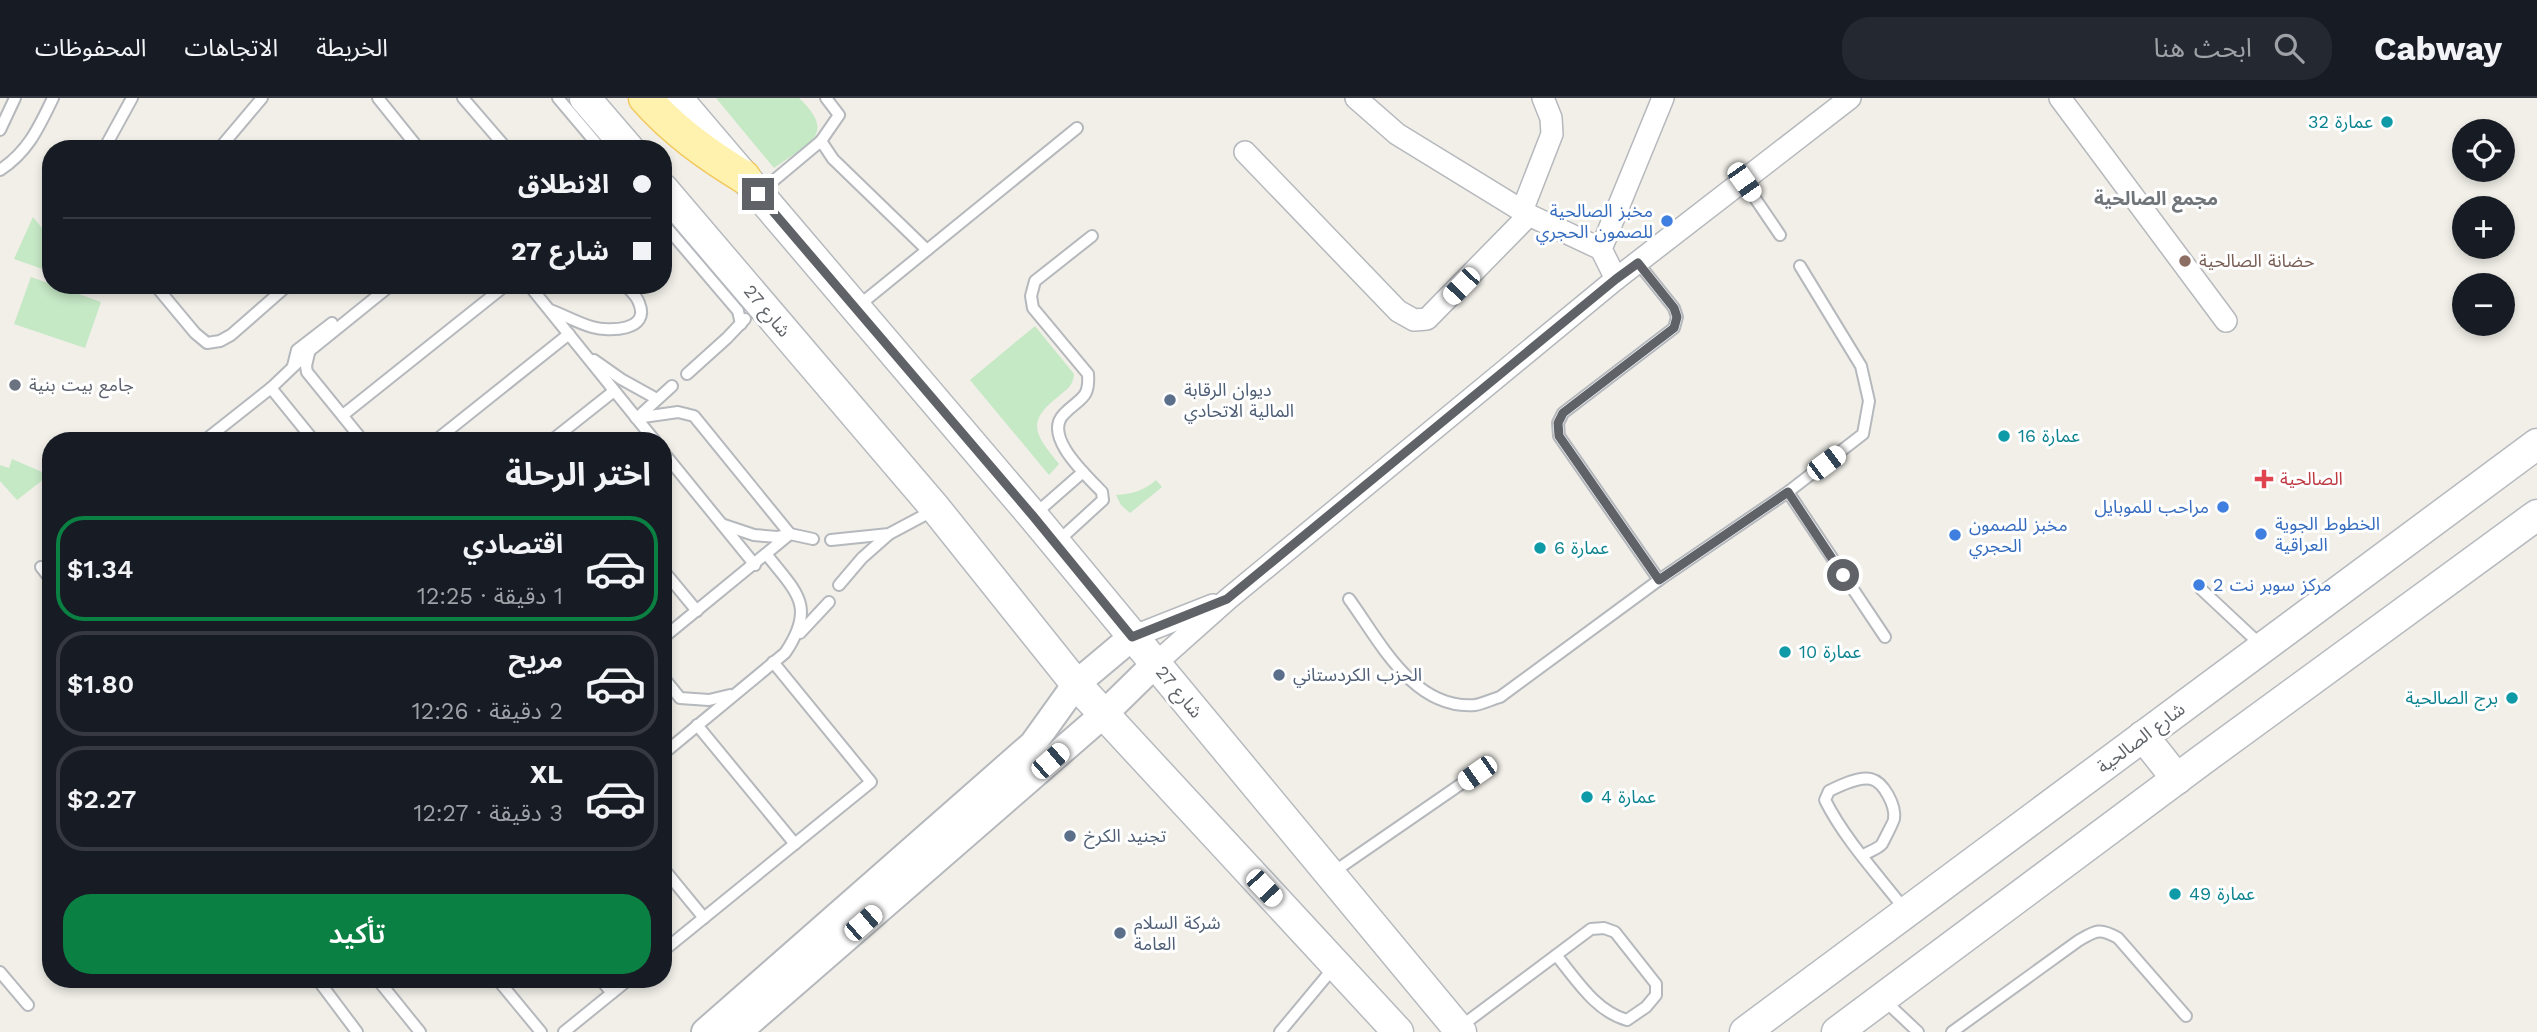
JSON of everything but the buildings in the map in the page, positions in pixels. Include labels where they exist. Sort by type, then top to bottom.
[{"type":"main road","points":[[585,98],[621,140]]},
{"type":"main road","points":[[661,103],[705,153],[751,186]]},
{"type":"main road","name":"شارع 27","points":[[751,186],[1033,516],[1459,1030]]},
{"type":"main road","name":"شارع 27","points":[[672,200],[936,509],[1076,684],[1386,1025]]},
{"type":"main road","name":"شارع الصالحية","points":[[1745,1032],[2537,444]]},
{"type":"main road","points":[[1837,1032],[2537,516]]},
{"type":"main road","points":[[2143,736],[2177,779]]},
{"type":"street","points":[[1356,98],[1397,134],[1526,213],[1601,249],[1616,279]]},
{"type":"street","points":[[1245,152],[1398,311],[1414,320],[1427,319],[1526,213],[1552,134],[1551,118],[1543,98]]},
{"type":"street","points":[[1601,249],[1663,98]]},
{"type":"street","points":[[738,1032],[1104,713],[1227,599],[1616,279],[1850,98]]},
{"type":"street","points":[[2060,98],[2226,321]]},
{"type":"street","points":[[705,1032],[1033,744],[1076,684],[1132,637],[1227,599]]},
{"type":"lane","points":[[0,130],[15,98]]},
{"type":"lane","points":[[0,170],[20,155],[30,143],[53,98]]},
{"type":"lane","points":[[109,140],[132,98]]},
{"type":"lane","points":[[227,140],[262,98]]},
{"type":"lane","points":[[378,98],[412,140]]},
{"type":"lane","points":[[463,98],[499,140]]},
{"type":"lane","points":[[558,98],[593,140]]},
{"type":"lane","points":[[751,186],[821,141],[839,115],[826,98]]},
{"type":"lane","points":[[855,309],[1077,128]]},
{"type":"lane","points":[[821,141],[833,159],[927,250]]},
{"type":"lane","points":[[1744,182],[1780,234]]},
{"type":"lane","points":[[672,234],[738,311],[741,324]]},
{"type":"lane","points":[[1055,544],[1103,500],[1102,492],[1062,445],[1057,430],[1061,416],[1085,397],[1089,387],[1088,374],[1033,308],[1031,296],[1035,281],[1092,236]]},
{"type":"lane","points":[[1638,263],[1674,308],[1677,317],[1674,328],[1563,413],[1558,423],[1559,436],[1659,580]]},
{"type":"lane","points":[[1349,599],[1405,676],[1413,683],[1422,690],[1451,702],[1475,705],[1500,697],[1659,580],[1788,492],[1863,434],[1869,401],[1861,366],[1800,266]]},
{"type":"lane","points":[[687,374],[741,324],[746,312],[739,278]]},
{"type":"lane","points":[[162,294],[195,334],[208,343],[231,335],[277,294]]},
{"type":"lane","points":[[249,318],[286,294]]},
{"type":"lane","points":[[293,366],[297,351],[370,294]]},
{"type":"lane","points":[[215,432],[380,294]]},
{"type":"lane","points":[[343,415],[495,294]]},
{"type":"lane","points":[[536,294],[647,432]]},
{"type":"lane","points":[[548,309],[593,327],[620,330],[629,328],[639,320],[639,301],[633,294]]},
{"type":"lane","points":[[446,432],[569,334]]},
{"type":"lane","points":[[313,348],[306,359],[307,372],[356,432]]},
{"type":"lane","points":[[583,353],[657,399]]},
{"type":"lane","points":[[636,418],[672,386]]},
{"type":"lane","points":[[271,387],[307,432]]},
{"type":"lane","points":[[562,432],[614,391]]},
{"type":"lane","points":[[636,418],[678,412],[694,416],[790,534]]},
{"type":"lane","points":[[672,463],[755,565]]},
{"type":"lane","points":[[1033,516],[1083,472]]},
{"type":"lane","points":[[1788,492],[1885,637]]},
{"type":"lane","points":[[839,585],[862,558],[889,534],[936,509]]},
{"type":"lane","points":[[721,523],[754,535],[778,537],[790,534],[813,539]]},
{"type":"lane","points":[[672,631],[790,534]]},
{"type":"lane","points":[[831,540],[889,534]]},
{"type":"lane","points":[[767,555],[800,599],[801,620],[794,640]]},
{"type":"lane","points":[[672,581],[697,611]]},
{"type":"lane","points":[[2201,589],[2263,647]]},
{"type":"lane","points":[[672,746],[785,653],[829,602]]},
{"type":"lane","points":[[672,944],[871,782],[773,662]]},
{"type":"lane","points":[[672,688],[680,698],[691,700],[725,697],[740,690]]},
{"type":"lane","points":[[697,725],[795,844]]},
{"type":"lane","points":[[1329,875],[1477,773]]},
{"type":"lane","points":[[1863,855],[1881,845],[1894,820],[1886,791],[1875,780],[1868,778],[1829,791],[1825,800],[1833,817],[1907,912]]},
{"type":"lane","points":[[672,879],[704,918]]},
{"type":"lane","points":[[1459,1030],[1556,955],[1591,929],[1604,928],[1615,932],[1656,984],[1656,995],[1646,1007],[1626,1020],[1613,1016],[1601,1007],[1556,955]]},
{"type":"lane","points":[[1952,1032],[2078,941],[2101,930],[2118,938],[2186,1016]]},
{"type":"lane","points":[[1280,1032],[1335,966]]},
{"type":"lane","points":[[0,972],[28,1005]]},
{"type":"lane","points":[[324,988],[357,1032]]},
{"type":"lane","points":[[388,988],[420,1032]]},
{"type":"lane","points":[[505,988],[541,1032]]},
{"type":"lane","points":[[608,988],[612,993]]},
{"type":"lane","points":[[564,1032],[618,988]]},
{"type":"lane","points":[[1882,998],[1917,1032]]},
{"type":"green space","points":[[716,98],[799,98],[811,111],[817,131],[807,145],[774,168]]},
{"type":"green space","points":[[33,217],[42,228],[42,269],[14,259]]},
{"type":"green space","points":[[31,277],[42,281],[42,294],[79,294],[101,302],[85,348],[14,324]]},
{"type":"green space","points":[[1035,326],[1074,374],[1069,387],[1048,405],[1038,422],[1037,429],[1044,445],[1059,464],[1049,475],[970,380]]},
{"type":"green space","points":[[12,459],[42,472],[42,480],[17,500],[0,481],[0,465],[9,468]]},
{"type":"green space","points":[[1156,480],[1162,487],[1130,513],[1121,505],[1116,495],[1137,491]]},
{"type":"place","name":"عمارة 32","points":[[2387,122]]},
{"type":"place","name":"مخبز الصالحية للصمون الحجري","points":[[1667,221]]},
{"type":"place","name":"حضانة الصالحية","points":[[2185,261]]},
{"type":"place","name":"جامع بيت بنية","points":[[15,385]]},
{"type":"place","name":"ديوان الرقابة المالية الاتحادي","points":[[1170,400]]},
{"type":"place","name":"عمارة 16","points":[[2004,436]]},
{"type":"place","name":"الصالحية","points":[[2264,479]]},
{"type":"place","name":"مراحب للموبايل","points":[[2223,507]]},
{"type":"place","name":"الخطوط الجوية العراقية","points":[[2261,534]]},
{"type":"place","name":"مخبز للصمون الحجري","points":[[1955,535]]},
{"type":"place","name":"عمارة 6","points":[[1540,548]]},
{"type":"place","name":"مركز سوبر نت 2","points":[[2199,585]]},
{"type":"place","name":"عمارة 10","points":[[1785,652]]},
{"type":"place","name":"الحزب الكردستاني","points":[[1279,675]]},
{"type":"place","name":"برج الصالحية","points":[[2512,698]]},
{"type":"place","name":"عمارة 4","points":[[1587,797]]},
{"type":"place","name":"تجنيد الكرخ","points":[[1070,836]]},
{"type":"place","name":"عمارة 49","points":[[2175,894]]},
{"type":"place","name":"شركة السلام العامة","points":[[1120,933]]},
{"type":"district","name":"مجمع الصالحية","points":[[2156,198]]},
{"type":"route","points":[[758,194],[1033,516],[1132,637],[1227,599],[1638,263],[1674,308],[1677,317],[1674,328],[1563,413],[1558,423],[1559,436],[1659,580],[1788,492],[1843,575]]}]
